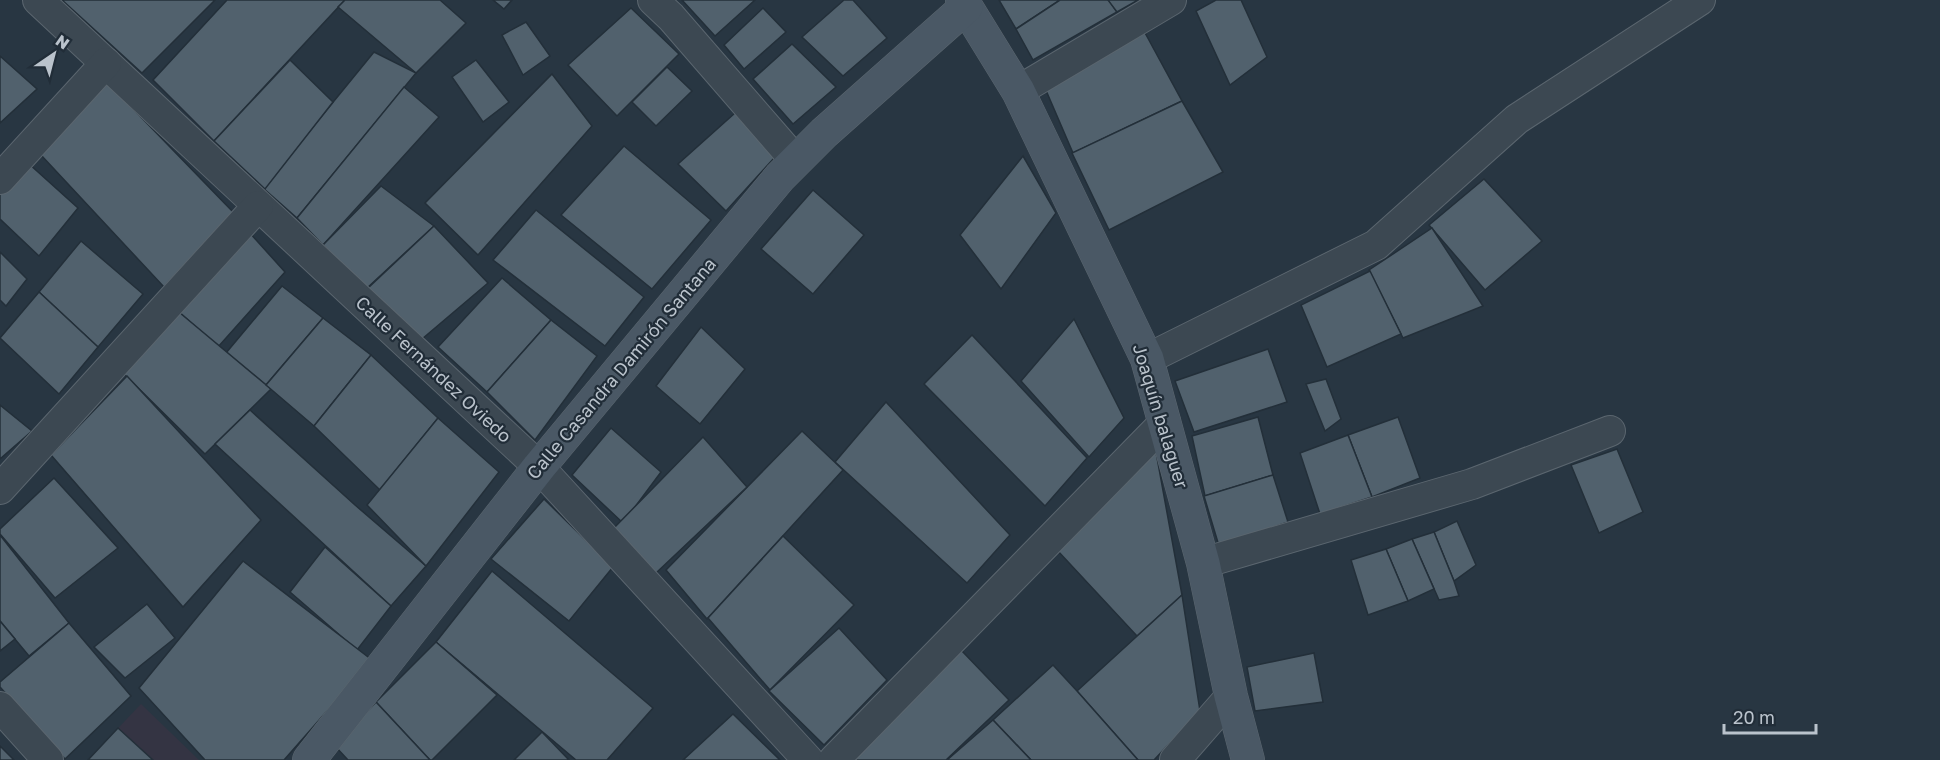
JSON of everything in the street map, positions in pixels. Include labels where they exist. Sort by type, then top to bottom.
[{"type":"main road","name":"Calle Casandra Damirón Santana","points":[[317,757],[539,467],[780,177],[964,3]]},
{"type":"main road","name":"Joaquín balaguer","points":[[964,3],[1018,91],[1147,359],[1203,563],[1231,696],[1248,760]]},
{"type":"street","name":"Calle Fernández Oviedo","points":[[38,0],[539,467],[808,760]]},
{"type":"street","points":[[653,0],[671,17],[796,161]]},
{"type":"street","points":[[1018,91],[1171,0]]},
{"type":"street","points":[[1147,359],[1376,245],[1517,119],[1700,0]]},
{"type":"street","points":[[0,179],[106,63]]},
{"type":"street","points":[[0,489],[258,206]]},
{"type":"street","points":[[834,760],[1166,422]]},
{"type":"street","points":[[1203,563],[1472,484],[1610,431]]},
{"type":"street","points":[[1175,760],[1231,696]]},
{"type":"street","points":[[0,707],[48,760]]},
{"type":"shaded area","points":[[141,704],[199,760],[88,760]]},
{"type":"building","points":[[62,0],[215,0],[142,73]]},
{"type":"building","points":[[227,0],[345,0],[214,141],[153,80]]},
{"type":"building","points":[[345,0],[440,0],[466,23],[416,73],[338,7]]},
{"type":"building","points":[[493,0],[512,0],[504,9]]},
{"type":"building","points":[[682,0],[755,0],[715,36]]},
{"type":"building","points":[[844,0],[853,0],[887,38],[843,76],[802,37]]},
{"type":"building","points":[[999,0],[1060,0],[1016,29]]},
{"type":"building","points":[[1060,0],[1109,0],[1117,12],[1033,60],[1016,29]]},
{"type":"building","points":[[1108,0],[1138,0],[1117,12]]},
{"type":"building","points":[[1216,0],[1241,0],[1267,57],[1230,85],[1196,11]]},
{"type":"building","points":[[631,8],[679,54],[617,116],[568,65]]},
{"type":"building","points":[[763,8],[786,32],[744,69],[724,45]]},
{"type":"building","points":[[526,22],[550,56],[523,75],[502,35]]},
{"type":"building","points":[[1144,31],[1182,101],[1073,153],[1045,88]]},
{"type":"building","points":[[792,44],[836,87],[793,124],[753,79]]},
{"type":"building","points":[[374,52],[416,73],[297,218],[263,188]]},
{"type":"building","points":[[0,56],[37,89],[0,123]]},
{"type":"building","points":[[290,60],[333,102],[265,189],[214,141]]},
{"type":"building","points":[[476,60],[509,102],[483,122],[452,77]]},
{"type":"building","points":[[667,67],[692,91],[656,126],[632,102]]},
{"type":"building","points":[[552,74],[592,126],[478,255],[425,203]]},
{"type":"building","points":[[106,81],[233,212],[164,287],[41,155]]},
{"type":"building","points":[[404,87],[439,117],[323,245],[297,218]]},
{"type":"building","points":[[1182,101],[1223,172],[1109,230],[1072,153]]},
{"type":"building","points":[[735,113],[775,157],[726,211],[678,164]]},
{"type":"building","points":[[624,146],[711,220],[652,289],[561,215]]},
{"type":"building","points":[[1023,156],[1056,213],[1001,289],[960,235]]},
{"type":"building","points":[[28,163],[78,208],[39,256],[0,219],[0,194]]},
{"type":"building","points":[[1484,179],[1542,241],[1485,290],[1429,225]]},
{"type":"building","points":[[381,186],[434,226],[366,289],[323,245]]},
{"type":"building","points":[[813,190],[864,235],[813,294],[761,249]]},
{"type":"building","points":[[536,210],[644,297],[605,346],[493,260]]},
{"type":"building","points":[[434,226],[488,283],[422,339],[367,289]]},
{"type":"building","points":[[1432,228],[1483,306],[1403,338],[1369,270]]},
{"type":"building","points":[[249,232],[285,272],[218,347],[177,310]]},
{"type":"building","points":[[81,241],[143,294],[98,347],[39,292]]},
{"type":"building","points":[[0,252],[27,279],[6,306],[0,300]]},
{"type":"building","points":[[1370,271],[1401,334],[1327,367],[1301,305]]},
{"type":"building","points":[[502,278],[551,320],[487,392],[438,347]]},
{"type":"building","points":[[282,286],[323,318],[266,385],[226,353]]},
{"type":"building","points":[[39,292],[98,347],[59,394],[0,338]]},
{"type":"building","points":[[180,313],[271,389],[205,454],[122,372]]},
{"type":"building","points":[[323,318],[371,355],[314,426],[266,385]]},
{"type":"building","points":[[1074,319],[1124,418],[1089,457],[1021,381]]},
{"type":"building","points":[[551,320],[597,356],[535,440],[487,392]]},
{"type":"building","points":[[701,327],[745,369],[700,424],[656,386]]},
{"type":"building","points":[[972,335],[1087,458],[1045,506],[924,384]]},
{"type":"building","points":[[1268,349],[1287,402],[1194,432],[1175,381]]},
{"type":"building","points":[[371,355],[438,418],[380,490],[314,426]]},
{"type":"building","points":[[127,376],[261,520],[183,607],[51,455]]},
{"type":"building","points":[[1326,379],[1341,419],[1325,431],[1306,384]]},
{"type":"building","points":[[886,402],[1010,535],[967,583],[835,462]]},
{"type":"building","points":[[0,405],[32,431],[0,459]]},
{"type":"building","points":[[250,410],[426,566],[391,606],[215,444]]},
{"type":"building","points":[[1258,417],[1273,475],[1205,496],[1192,436]]},
{"type":"building","points":[[1398,417],[1420,478],[1372,497],[1348,435]]},
{"type":"building","points":[[438,418],[499,472],[426,566],[367,505]]},
{"type":"building","points":[[611,428],[661,472],[623,523],[572,475]]},
{"type":"building","points":[[802,431],[843,470],[707,619],[666,570]]},
{"type":"building","points":[[1348,435],[1372,497],[1320,514],[1300,453]]},
{"type":"building","points":[[703,437],[747,487],[656,573],[613,529]]},
{"type":"building","points":[[1617,449],[1643,512],[1599,533],[1571,465]]},
{"type":"building","points":[[1156,452],[1182,595],[1137,636],[1057,550]]},
{"type":"building","points":[[1273,475],[1288,522],[1219,546],[1204,496]]},
{"type":"building","points":[[54,478],[118,548],[55,598],[0,534],[0,529]]},
{"type":"building","points":[[544,499],[613,567],[569,621],[491,559]]},
{"type":"building","points":[[1457,521],[1476,565],[1454,581],[1434,532]]},
{"type":"building","points":[[1434,532],[1459,596],[1439,600],[1412,539]]},
{"type":"building","points":[[0,535],[69,623],[29,656],[0,621]]},
{"type":"building","points":[[783,536],[854,605],[770,690],[708,618]]},
{"type":"building","points":[[1412,539],[1434,589],[1408,601],[1386,549]]},
{"type":"building","points":[[325,547],[391,606],[357,650],[290,592]]},
{"type":"building","points":[[1386,549],[1408,601],[1368,615],[1351,560]]},
{"type":"building","points":[[243,561],[372,660],[284,760],[205,760],[139,688]]},
{"type":"building","points":[[492,571],[653,708],[607,760],[576,760],[436,642]]},
{"type":"building","points":[[1182,595],[1200,711],[1154,760],[1138,760],[1077,691]]},
{"type":"building","points":[[147,604],[175,638],[125,678],[94,647]]},
{"type":"building","points":[[0,621],[15,639],[0,651]]},
{"type":"building","points":[[69,623],[131,696],[65,759],[0,687],[0,682]]},
{"type":"building","points":[[839,628],[887,680],[824,745],[769,691]]},
{"type":"building","points":[[436,642],[497,695],[430,760],[376,702]]},
{"type":"building","points":[[961,650],[1009,700],[946,760],[852,760]]},
{"type":"building","points":[[1314,653],[1323,702],[1255,711],[1247,667]]},
{"type":"building","points":[[1053,665],[1138,760],[1031,760],[993,720]]},
{"type":"building","points":[[376,702],[430,760],[348,760],[335,746]]},
{"type":"building","points":[[733,714],[780,760],[683,760]]},
{"type":"building","points":[[993,720],[1031,760],[947,760]]},
{"type":"building","points":[[118,728],[153,760],[88,760]]},
{"type":"building","points":[[542,732],[569,760],[514,760]]},
{"type":"building","points":[[0,746],[14,760],[0,760]]}]
